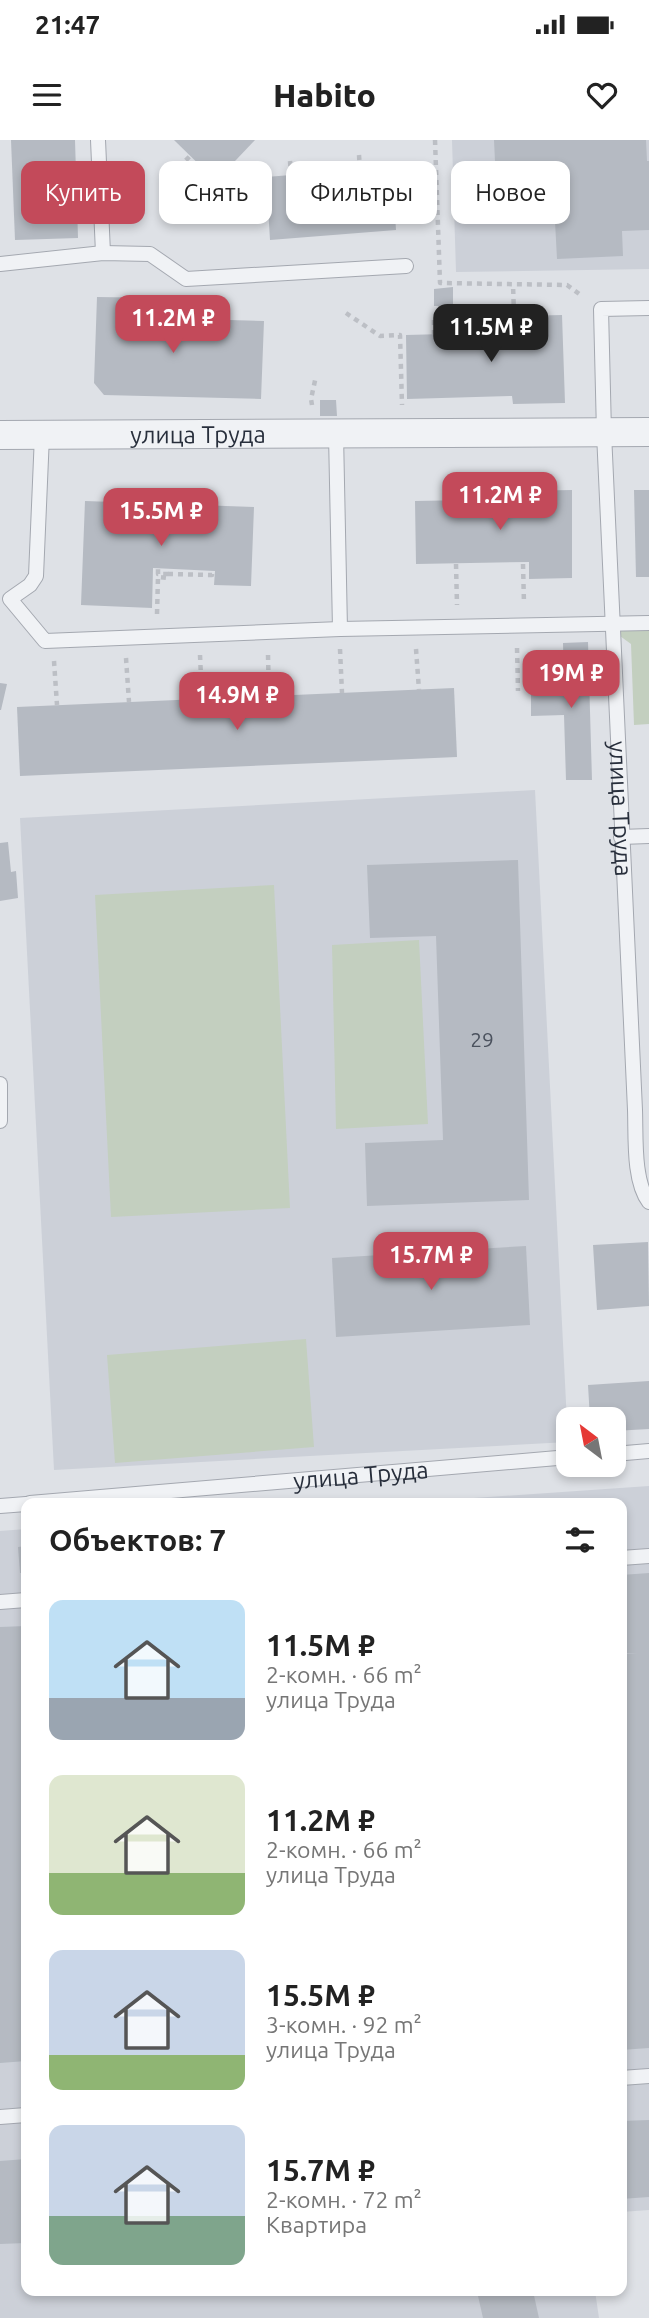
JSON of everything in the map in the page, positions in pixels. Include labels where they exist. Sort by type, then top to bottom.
[{"type":"street","name":"улица Труда","points":[[0,435],[649,432]]},
{"type":"lane","points":[[98,140],[103,253]]},
{"type":"lane","points":[[0,264],[103,253],[150,254],[186,279],[406,266]]},
{"type":"lane","points":[[601,309],[649,308]]},
{"type":"lane","name":"улица Труда","points":[[601,309],[621,837],[640,1185],[649,1202]]},
{"type":"lane","points":[[336,434],[340,629]]},
{"type":"lane","points":[[0,606],[30,585],[36,576],[41,435]]},
{"type":"lane","points":[[30,585],[10,599],[45,641],[340,629],[649,623]]},
{"type":"lane","points":[[621,837],[649,836]]},
{"type":"lane","points":[[0,1084],[0,1121]]},
{"type":"lane","points":[[626,1453],[649,1451]]},
{"type":"lane","name":"улица Труда","points":[[87,1498],[556,1458]]},
{"type":"lane","name":"улица Труда","points":[[0,1506],[21,1504]]},
{"type":"lane","points":[[627,1558],[649,1556]]},
{"type":"lane","points":[[0,1602],[21,1600]]},
{"type":"lane","points":[[627,2078],[649,2076]]},
{"type":"lane","points":[[0,2117],[21,2115]]},
{"type":"path","points":[[435,140],[440,283],[566,285],[601,309]]},
{"type":"path","points":[[359,155],[359,161]]},
{"type":"path","points":[[185,161],[190,156]]},
{"type":"path","points":[[513,284],[515,332]]},
{"type":"path","points":[[166,334],[167,307]]},
{"type":"path","points":[[222,334],[223,307]]},
{"type":"path","points":[[346,313],[380,336],[400,335],[403,411]]},
{"type":"path","points":[[434,335],[433,316],[514,315]]},
{"type":"path","points":[[313,409],[311,399],[316,376]]},
{"type":"path","points":[[456,564],[457,627]]},
{"type":"path","points":[[518,691],[523,564]]},
{"type":"path","points":[[158,569],[158,574],[212,575],[212,571]]},
{"type":"path","points":[[156,635],[158,577],[167,578],[167,574]]},
{"type":"path","points":[[415,628],[419,690]]},
{"type":"path","points":[[340,629],[342,693]]},
{"type":"path","points":[[268,645],[269,696]]},
{"type":"path","points":[[200,649],[202,699]]},
{"type":"path","points":[[125,652],[129,702]]},
{"type":"path","points":[[53,654],[57,705]]},
{"type":"shaded area","points":[[452,140],[649,140],[649,269],[456,272],[455,224],[570,224],[570,161],[453,161]]},
{"type":"shaded area","points":[[535,790],[566,1407],[556,1407],[556,1443],[54,1470],[20,818]]},
{"type":"shaded area","points":[[649,1486],[649,2210],[627,2212],[627,1498],[473,1498]]},
{"type":"shaded area","points":[[21,1529],[21,2296],[596,2296],[599,2318],[0,2318],[0,1531]]},
{"type":"green space","points":[[618,629],[649,629],[649,724],[634,725],[631,644],[620,636]]},
{"type":"green space","points":[[274,885],[290,1208],[111,1217],[95,895]]},
{"type":"green space","points":[[419,940],[428,1124],[336,1129],[332,945]]},
{"type":"green space","points":[[306,1339],[314,1447],[115,1463],[107,1355]]},
{"type":"building","points":[[11,140],[75,140],[76,161],[21,161],[21,224],[78,224],[78,238],[15,240]]},
{"type":"building","points":[[174,140],[255,140],[235,161],[196,161]]},
{"type":"building","points":[[494,140],[646,140],[649,161],[649,230],[622,231],[623,256],[557,259],[555,224],[570,224],[570,161],[495,161]]},
{"type":"building","points":[[286,175],[286,224],[396,224],[396,230],[270,240],[272,177]]},
{"type":"building","points":[[453,287],[453,306],[434,306],[434,289]]},
{"type":"building","points":[[97,297],[163,298],[162,332],[166,334],[228,334],[229,320],[264,321],[261,399],[104,395],[94,383]]},
{"type":"building","points":[[562,315],[565,403],[513,404],[512,396],[407,399],[406,335],[520,332],[519,316]]},
{"type":"building","points":[[320,400],[336,400],[337,416],[320,416]]},
{"type":"building","points":[[572,490],[572,578],[529,579],[529,562],[416,564],[415,501],[519,499],[520,491]]},
{"type":"building","points":[[634,490],[649,490],[649,577],[636,577]]},
{"type":"building","points":[[85,501],[254,507],[251,586],[214,585],[215,571],[153,568],[152,608],[81,605]]},
{"type":"building","points":[[588,642],[592,780],[566,780],[564,715],[531,716],[531,688],[564,687],[563,643]]},
{"type":"building","points":[[0,683],[7,684],[1,710],[0,710]]},
{"type":"building","points":[[454,688],[457,757],[20,776],[17,707]]},
{"type":"building","points":[[8,842],[11,872],[16,871],[18,898],[0,901],[0,843]]},
{"type":"building","points":[[518,860],[529,1200],[367,1206],[365,1143],[443,1140],[436,936],[370,938],[367,865]]},
{"type":"building","points":[[648,1242],[649,1306],[597,1310],[593,1245]]},
{"type":"building","points":[[526,1246],[530,1325],[336,1337],[332,1258]]},
{"type":"building","points":[[649,1381],[649,1429],[626,1430],[626,1407],[589,1407],[588,1385]]},
{"type":"building","points":[[18,1547],[21,1547],[21,1573],[20,1573]]},
{"type":"building","points":[[649,1573],[649,2048],[627,2050],[627,1654],[637,1653],[627,1653],[627,1575]]},
{"type":"building","points":[[21,1626],[21,2061],[0,2063],[0,1627]]},
{"type":"building","points":[[649,2120],[649,2197],[627,2199],[627,2121]]},
{"type":"building","points":[[21,2159],[21,2243],[0,2244],[0,2161]]},
{"type":"building","points":[[478,2296],[534,2296],[539,2318],[483,2318]]}]
